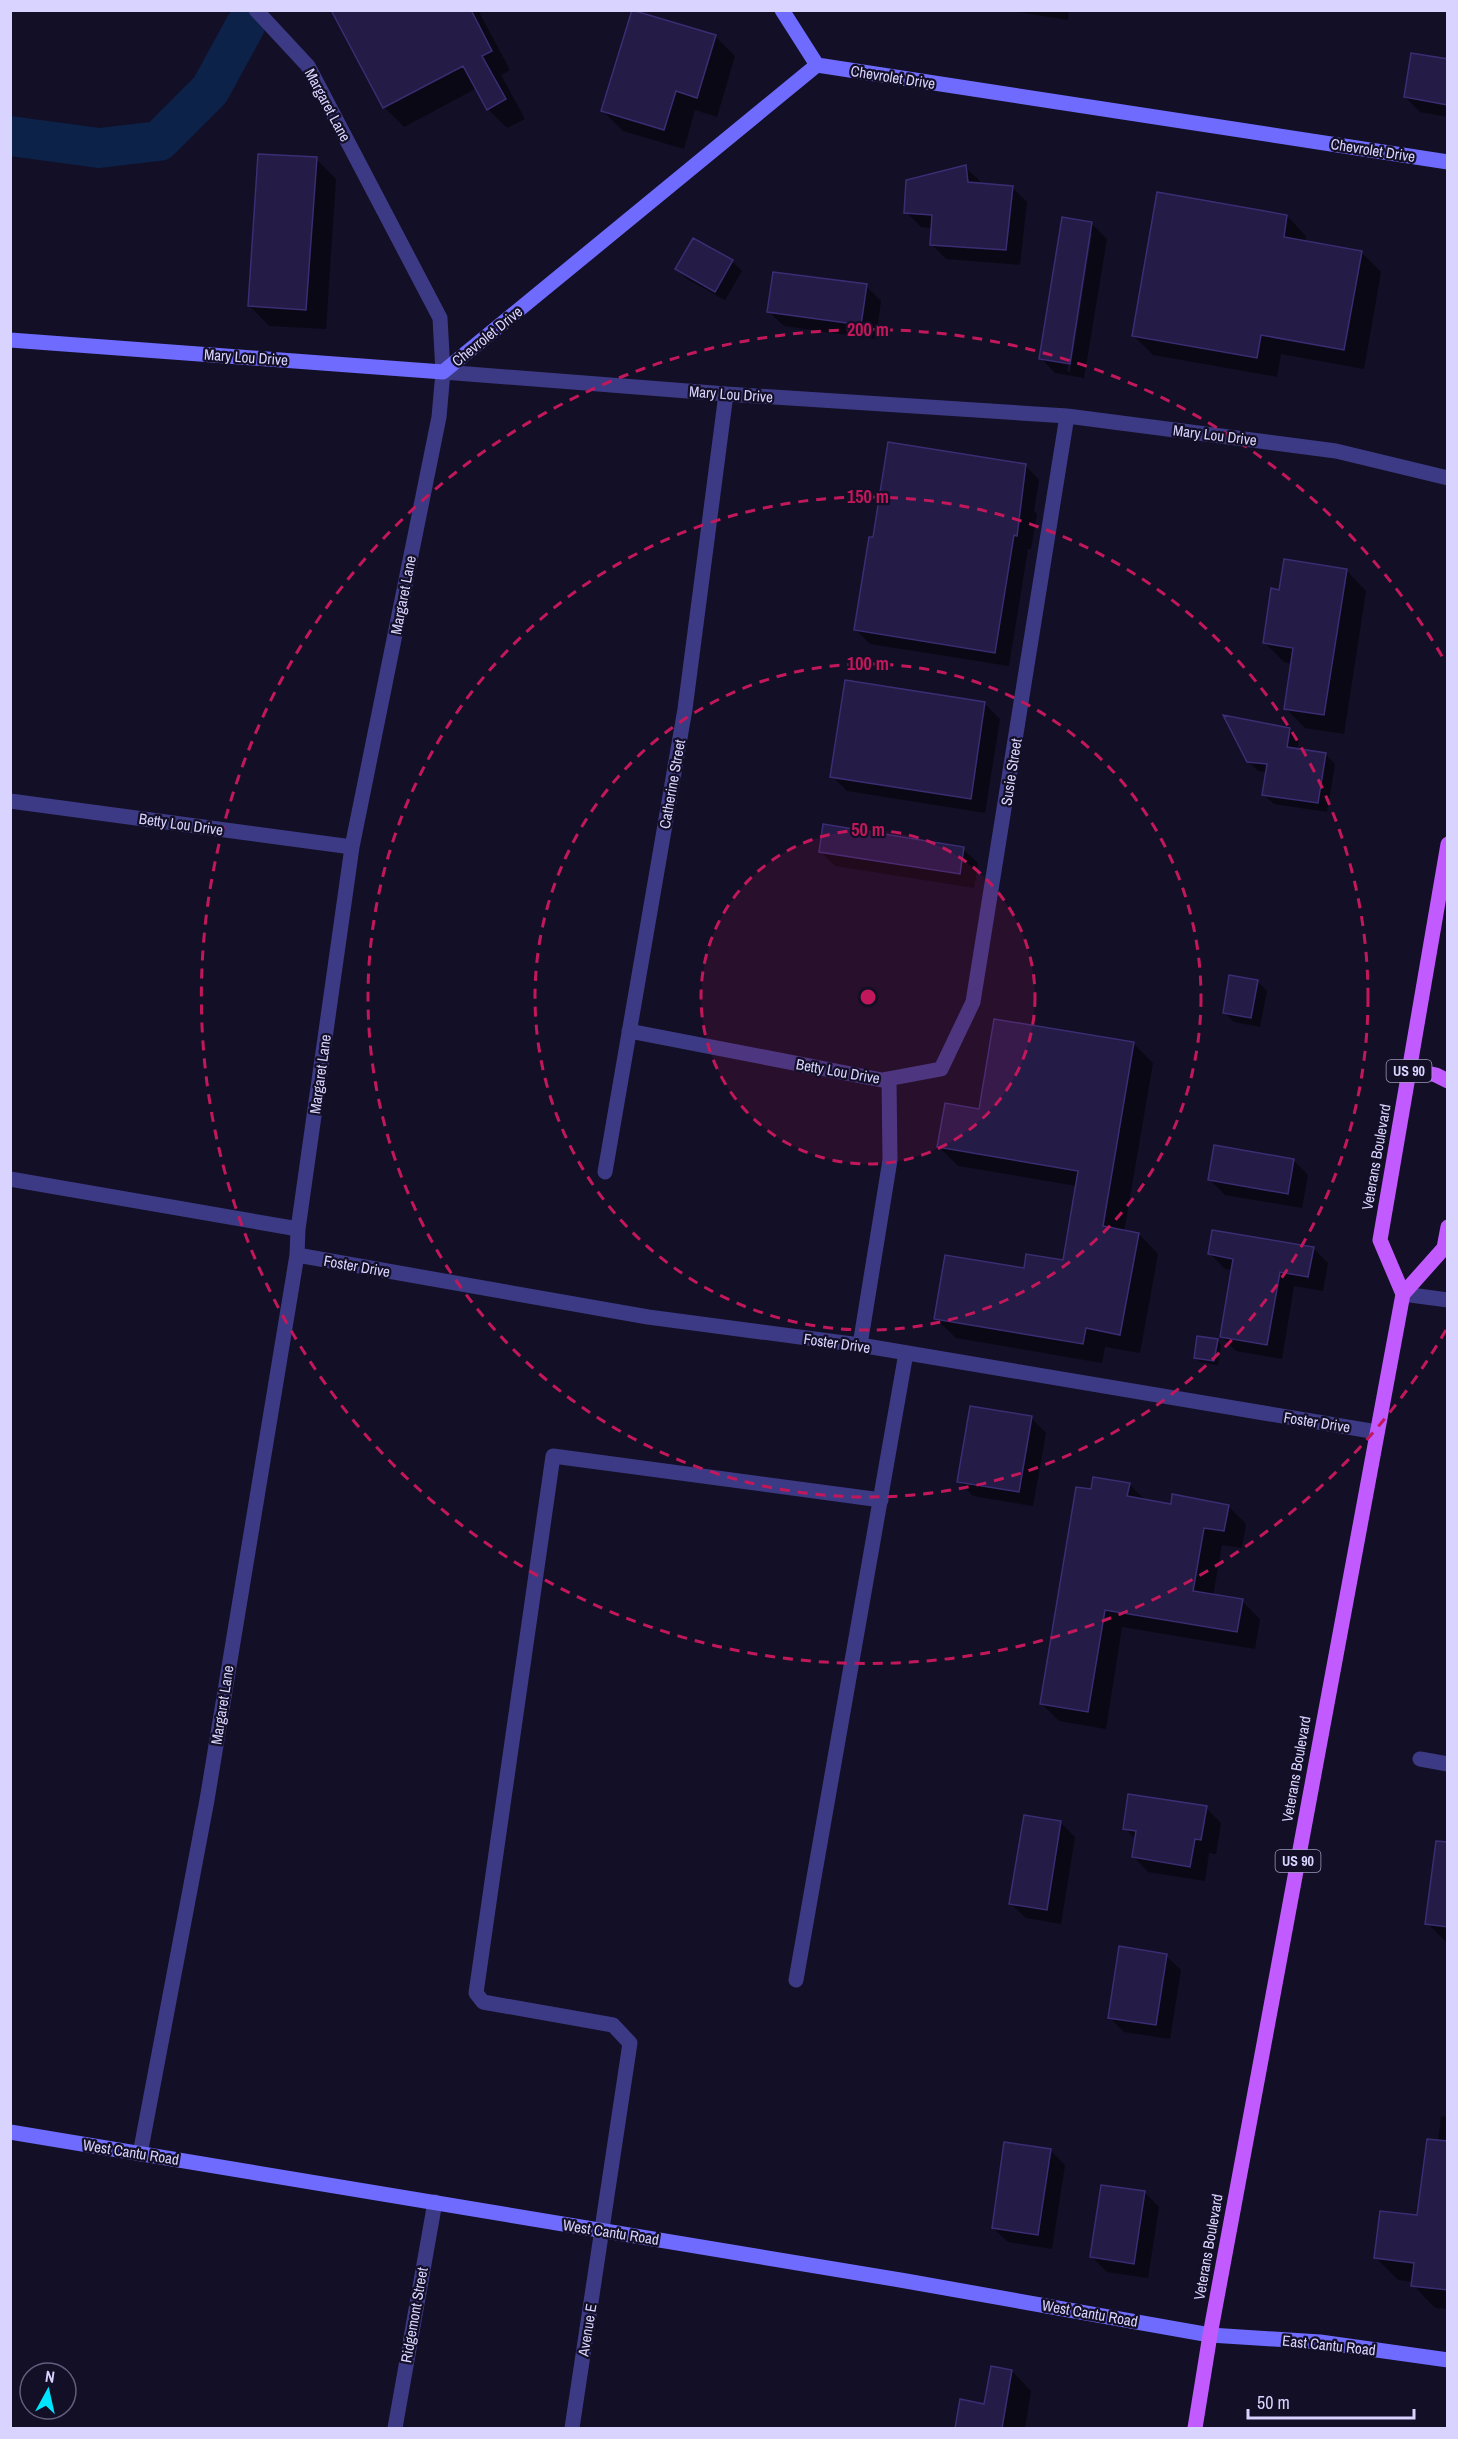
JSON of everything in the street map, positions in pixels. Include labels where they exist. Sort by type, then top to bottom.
[{"type":"main road","points":[[782,10],[817,65]]},
{"type":"main road","name":"Chevrolet Drive","points":[[443,372],[817,65],[1448,162]]},
{"type":"main road","name":"Mary Lou Drive","points":[[10,340],[443,372]]},
{"type":"main road","name":"Veterans Boulevard","points":[[1195,2428],[1210,2335],[1403,1294],[1380,1240],[1448,844]]},
{"type":"main road","points":[[1410,1069],[1448,1081]]},
{"type":"main road","points":[[1403,1294],[1444,1248],[1448,1227]]},
{"type":"main road","name":"West Cantu Road","points":[[10,2132],[906,2281],[1210,2335]]},
{"type":"main road","name":"East Cantu Road","points":[[1210,2335],[1320,2342],[1448,2360]]},
{"type":"street","name":"Margaret Lane","points":[[140,2154],[207,1800],[297,1255],[298,1229],[352,847],[439,417],[443,372],[440,318],[308,66],[256,10]]},
{"type":"street","name":"Mary Lou Drive","points":[[443,372],[726,394],[1066,416],[1336,451],[1448,478]]},
{"type":"street","name":"Catherine Street","points":[[605,1172],[685,709],[726,394]]},
{"type":"street","name":"Susie Street","points":[[890,1079],[941,1069],[973,1002],[1066,416]]},
{"type":"street","name":"Betty Lou Drive","points":[[10,801],[352,847]]},
{"type":"street","name":"Betty Lou Drive","points":[[629,1031],[882,1080],[890,1079],[890,1160],[860,1346]]},
{"type":"street","points":[[10,1179],[298,1229]]},
{"type":"street","name":"Foster Drive","points":[[297,1255],[648,1317],[906,1353],[1377,1432]]},
{"type":"street","points":[[1403,1294],[1448,1300]]},
{"type":"street","points":[[796,1980],[906,1353]]},
{"type":"street","name":"Avenue E","points":[[572,2428],[630,2043],[613,2025],[483,2002],[476,1993],[553,1456],[880,1500]]},
{"type":"street","points":[[1420,1759],[1448,1764]]},
{"type":"street","name":"Ridgemont Street","points":[[396,2428],[435,2202]]},
{"type":"building","points":[[331,10],[471,10],[492,51],[482,56],[506,99],[487,110],[463,66],[383,108]]},
{"type":"building","points":[[632,10],[716,35],[697,98],[676,91],[664,130],[601,111]]},
{"type":"building","points":[[1411,53],[1448,59],[1448,105],[1404,97]]},
{"type":"building","points":[[258,154],[317,157],[306,310],[248,306]]},
{"type":"building","points":[[966,165],[968,182],[1013,186],[1006,250],[930,245],[932,215],[904,213],[906,180]]},
{"type":"building","points":[[1157,192],[1287,215],[1284,237],[1362,251],[1344,350],[1261,335],[1257,358],[1132,336]]},
{"type":"building","points":[[1062,217],[1092,222],[1070,364],[1039,359]]},
{"type":"building","points":[[693,238],[733,260],[715,292],[675,269]]},
{"type":"building","points":[[773,272],[867,284],[861,325],[767,312]]},
{"type":"building","points":[[888,442],[1026,464],[1017,536],[1014,535],[995,653],[854,630],[869,537],[873,537]]},
{"type":"building","points":[[1284,559],[1347,569],[1324,715],[1284,709],[1293,648],[1263,643],[1271,588],[1279,590]]},
{"type":"building","points":[[845,680],[985,702],[971,799],[830,777]]},
{"type":"building","points":[[1223,715],[1290,728],[1287,747],[1326,753],[1318,803],[1262,795],[1267,764],[1247,762]]},
{"type":"building","points":[[823,824],[964,847],[960,874],[819,852]]},
{"type":"building","points":[[1229,975],[1258,980],[1251,1018],[1223,1013]]},
{"type":"building","points":[[994,1019],[1134,1042],[1103,1226],[1139,1233],[1120,1335],[1086,1328],[1083,1344],[934,1319],[945,1255],[1024,1268],[1026,1254],[1063,1260],[1078,1171],[937,1147],[945,1103],[979,1109]]},
{"type":"building","points":[[1214,1145],[1294,1159],[1288,1194],[1208,1180]]},
{"type":"building","points":[[1212,1230],[1314,1247],[1308,1277],[1280,1272],[1267,1345],[1220,1337],[1233,1259],[1208,1254]]},
{"type":"building","points":[[1197,1336],[1218,1339],[1214,1361],[1194,1358]]},
{"type":"building","points":[[970,1406],[1032,1416],[1019,1492],[957,1482]]},
{"type":"building","points":[[1093,1477],[1130,1483],[1127,1496],[1171,1504],[1172,1494],[1229,1505],[1224,1531],[1204,1528],[1193,1591],[1243,1599],[1237,1632],[1105,1610],[1088,1712],[1040,1704],[1076,1487],[1091,1489]]},
{"type":"building","points":[[1128,1794],[1207,1806],[1201,1840],[1195,1839],[1190,1867],[1132,1857],[1136,1831],[1123,1829]]},
{"type":"building","points":[[1024,1815],[1061,1821],[1047,1910],[1009,1904]]},
{"type":"building","points":[[1436,1841],[1448,1842],[1448,1927],[1425,1924]]},
{"type":"building","points":[[1119,1946],[1167,1954],[1156,2025],[1108,2018]]},
{"type":"building","points":[[1427,2139],[1448,2141],[1448,2290],[1411,2286],[1414,2263],[1374,2258],[1380,2211],[1417,2215]]},
{"type":"building","points":[[1004,2142],[1051,2149],[1038,2235],[992,2228]]},
{"type":"building","points":[[1101,2185],[1145,2191],[1134,2264],[1090,2257]]},
{"type":"building","points":[[991,2366],[1012,2370],[1002,2428],[955,2428],[960,2399],[984,2404]]},
{"type":"waterway","points":[[10,136],[99,148],[159,141],[210,90],[245,26]]}]
